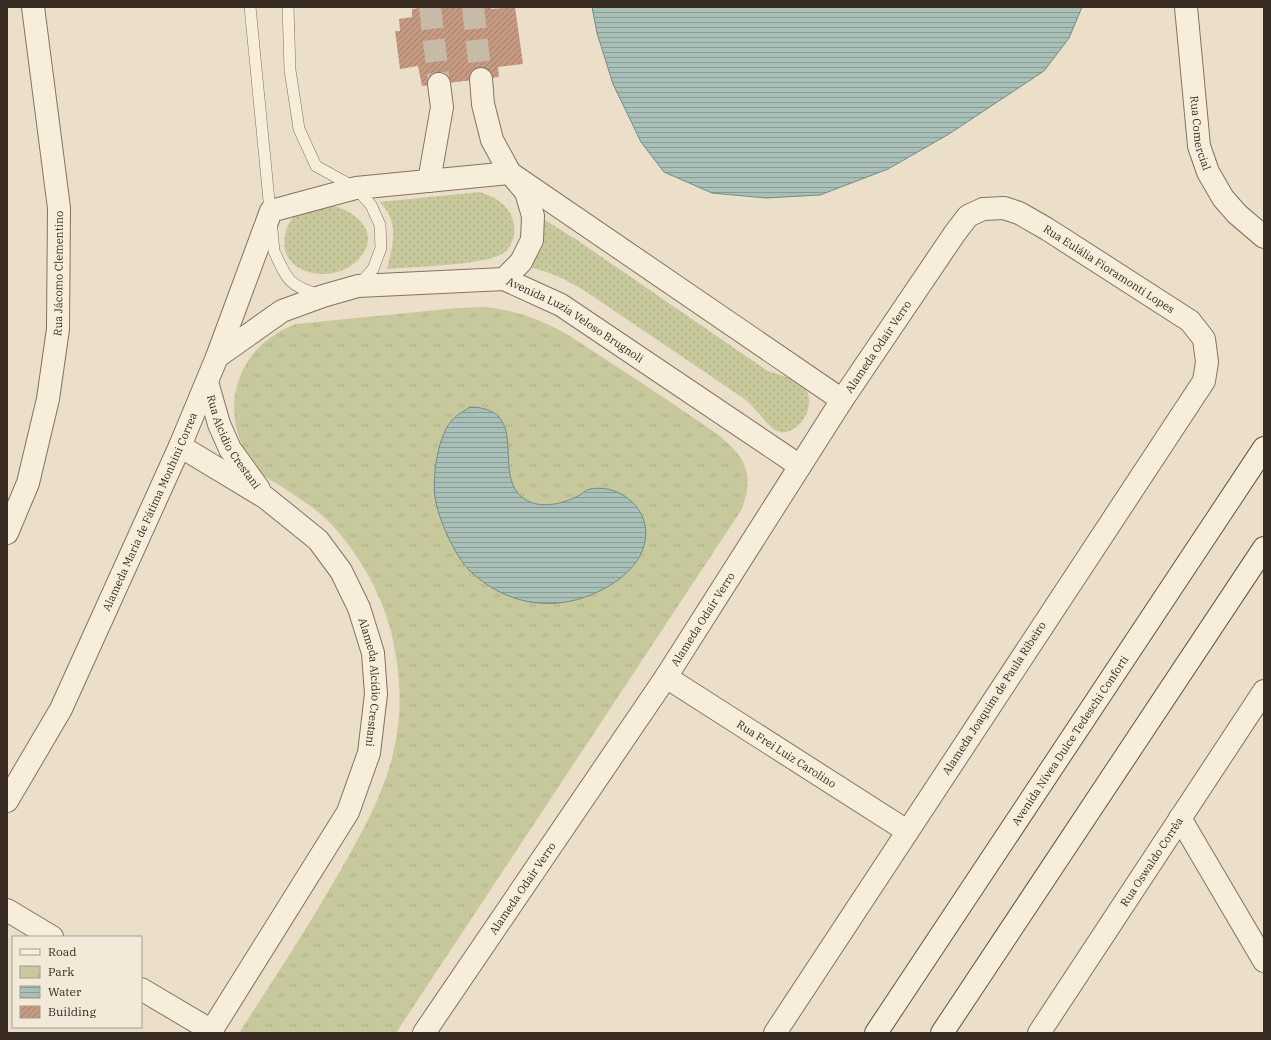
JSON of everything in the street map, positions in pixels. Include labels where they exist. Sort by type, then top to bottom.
[{"type":"street","name":"Rua Jácomo Clementino","points":[[7,533],[28,483],[48,399],[58,329],[59,208],[33,7]]},
{"type":"street","name":"Rua Comercial","points":[[1186,7],[1200,146],[1208,172],[1223,198],[1237,214],[1264,238]]},
{"type":"street","points":[[481,79],[483,104],[492,140],[510,174],[526,192],[533,216],[532,240],[521,262],[504,279]]},
{"type":"street","points":[[429,181],[442,107],[438,84]]},
{"type":"street","points":[[271,212],[356,188],[510,174],[842,400]]},
{"type":"street","name":"Rua Eulália Fioramonti Lopes","points":[[983,210],[1004,208],[1019,213],[1047,229],[1190,321],[1204,340],[1207,362]]},
{"type":"street","name":"Alameda Odair Verro","points":[[424,1033],[666,677],[842,400],[955,233],[968,216],[983,210]]},
{"type":"street","name":"Alameda Maria de Fátima Monhini Correa","points":[[7,801],[61,709],[180,446],[217,357],[271,212]]},
{"type":"street","name":"Avenida Luzia Veloso Brugnoli","points":[[217,357],[282,311],[322,296],[358,286],[504,279],[561,305],[800,466]]},
{"type":"street","name":"Alameda Joaquim de Paula Ribeiro","points":[[775,1033],[1204,381],[1207,362]]},
{"type":"street","name":"Rua Alcidio Crestani","points":[[207,382],[219,424],[230,449],[266,498]]},
{"type":"street","name":"Alameda Alcídio Crestani","points":[[180,446],[266,498],[318,540],[341,571],[359,608],[373,653],[376,694],[369,754],[348,812],[211,1032]]},
{"type":"street","name":"Avenida Nívea Dulce Tedeschi Conforti","points":[[876,1033],[1264,448]]},
{"type":"street","points":[[942,1033],[1264,548]]},
{"type":"street","name":"Rua Frei Luiz Carolino","points":[[666,677],[907,831]]},
{"type":"street","name":"Rua Oswaldo Corrêa","points":[[1039,1033],[1264,691]]},
{"type":"street","points":[[1180,818],[1264,961]]},
{"type":"street","points":[[7,910],[50,936]]},
{"type":"street","points":[[142,990],[211,1032]]},
{"type":"lane","points":[[250,7],[274,251],[282,270],[293,285],[322,296]]},
{"type":"lane","points":[[288,7],[290,70],[299,129],[316,166],[356,188],[371,205],[380,225],[381,248],[373,269],[358,286]]},
{"type":"green space","points":[[480,192],[491,196],[500,202],[511,214],[514,224],[514,233],[512,241],[505,252],[484,260],[468,263],[387,269],[393,242],[393,233],[390,217],[386,209],[379,202]]},
{"type":"green space","points":[[326,205],[343,209],[358,219],[364,225],[368,241],[365,250],[356,262],[343,270],[328,274],[313,273],[300,268],[290,260],[285,247],[286,231],[291,220],[299,211]]},
{"type":"green space","points":[[540,217],[577,240],[766,370],[792,379],[802,385],[808,395],[809,403],[804,419],[792,430],[785,432],[777,431],[770,426],[746,400],[585,291],[557,276],[542,270],[527,267]]},
{"type":"green space","points":[[486,307],[507,310],[525,315],[573,338],[716,433],[734,449],[745,466],[748,485],[742,509],[396,1033],[239,1033],[322,902],[364,829],[387,776],[394,748],[399,720],[399,689],[396,657],[391,631],[386,614],[368,574],[343,537],[321,514],[259,471],[245,451],[237,430],[234,408],[237,387],[244,367],[257,350],[274,335],[296,324],[457,308]]},
{"type":"water","points":[[592,7],[1082,7],[1069,38],[1044,71],[949,134],[888,169],[820,195],[766,198],[712,193],[664,172],[641,142],[613,84],[597,33]]},
{"type":"water","points":[[470,407],[489,410],[500,418],[506,430],[510,474],[514,487],[523,498],[529,502],[543,505],[558,503],[572,499],[590,489],[602,488],[614,491],[633,503],[640,512],[644,522],[646,534],[644,546],[640,556],[626,573],[618,580],[600,591],[581,598],[562,603],[543,603],[524,601],[506,595],[488,585],[471,572],[459,557],[443,526],[437,506],[434,488],[435,467],[443,435],[453,419]]},
{"type":"building","points":[[427,7],[491,7],[491,9],[515,7],[523,64],[498,67],[499,77],[422,86],[418,66],[400,69],[395,31],[400,31],[399,19],[412,17],[412,9]]},
{"type":"tunnel","points":[[430,7],[439,84]]},
{"type":"tunnel","points":[[473,7],[481,79]]}]
